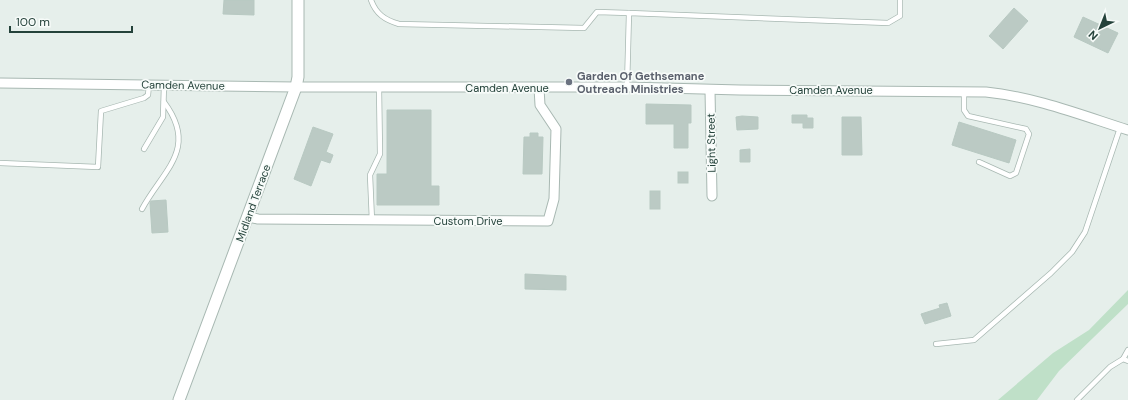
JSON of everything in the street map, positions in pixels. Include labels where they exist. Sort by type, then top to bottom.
[{"type":"street","name":"Midland Terrace","points":[[179,400],[296,87],[298,78],[298,0]]},
{"type":"street","name":"Camden Avenue","points":[[0,83],[296,87],[627,87],[710,90],[964,91],[986,92],[1022,97],[1124,129]]},
{"type":"street","name":"Custom Drive","points":[[248,217],[258,219],[372,221],[548,222],[554,199],[556,129],[540,105],[539,88]]},
{"type":"street","name":"Light Street","points":[[710,90],[712,196]]},
{"type":"lane","points":[[371,0],[377,12],[387,20],[399,24],[584,28],[597,12],[888,23],[900,16],[900,0]]},
{"type":"lane","points":[[627,87],[629,13]]},
{"type":"lane","points":[[0,163],[98,167],[101,111],[144,98],[148,95],[149,85]]},
{"type":"lane","points":[[144,149],[163,117],[164,85]]},
{"type":"lane","points":[[372,221],[370,175],[380,154],[379,87]]},
{"type":"lane","points":[[964,91],[964,110],[968,116],[1026,129],[1029,134],[1016,173],[1010,176],[979,162]]},
{"type":"lane","points":[[142,209],[177,154],[177,126],[172,113],[164,102]]},
{"type":"lane","points":[[936,344],[974,340],[1051,273],[1072,252],[1085,232],[1124,129]]},
{"type":"lane","points":[[1077,400],[1110,368],[1126,360],[1128,350]]},
{"type":"green space","points":[[1128,290],[1128,304],[1059,371],[1037,400],[998,400],[1053,353],[1089,330]]},
{"type":"building","points":[[224,0],[254,0],[254,15],[223,14]]},
{"type":"building","points":[[1014,8],[1028,21],[1003,49],[989,36]]},
{"type":"building","points":[[1083,17],[1118,33],[1108,53],[1074,37]]},
{"type":"building","points":[[646,104],[691,105],[691,123],[688,123],[688,148],[674,148],[674,124],[646,124]]},
{"type":"building","points":[[387,110],[431,110],[431,186],[439,186],[439,205],[377,205],[377,174],[387,174]]},
{"type":"building","points":[[792,115],[807,115],[807,118],[813,118],[813,128],[803,128],[803,123],[792,123]]},
{"type":"building","points":[[736,117],[758,117],[758,129],[737,130]]},
{"type":"building","points":[[842,117],[861,117],[862,155],[842,155]]},
{"type":"building","points":[[959,122],[1016,140],[1009,163],[952,145]]},
{"type":"building","points":[[313,127],[333,134],[326,152],[333,155],[330,163],[321,160],[311,186],[294,179]]},
{"type":"building","points":[[530,133],[538,133],[538,137],[543,137],[542,174],[523,174],[524,137],[530,137]]},
{"type":"building","points":[[750,149],[750,162],[740,162],[740,150]]},
{"type":"building","points":[[678,172],[688,172],[688,183],[678,183]]},
{"type":"building","points":[[650,191],[660,191],[660,209],[650,209]]},
{"type":"building","points":[[166,200],[168,232],[152,233],[150,203],[151,201]]},
{"type":"building","points":[[525,274],[566,276],[566,290],[525,289]]},
{"type":"building","points":[[947,303],[951,316],[925,324],[921,314],[940,308],[939,305]]},
{"type":"place","name":"Garden Of Gethsemane Outreach Ministries","points":[[569,82]]}]
